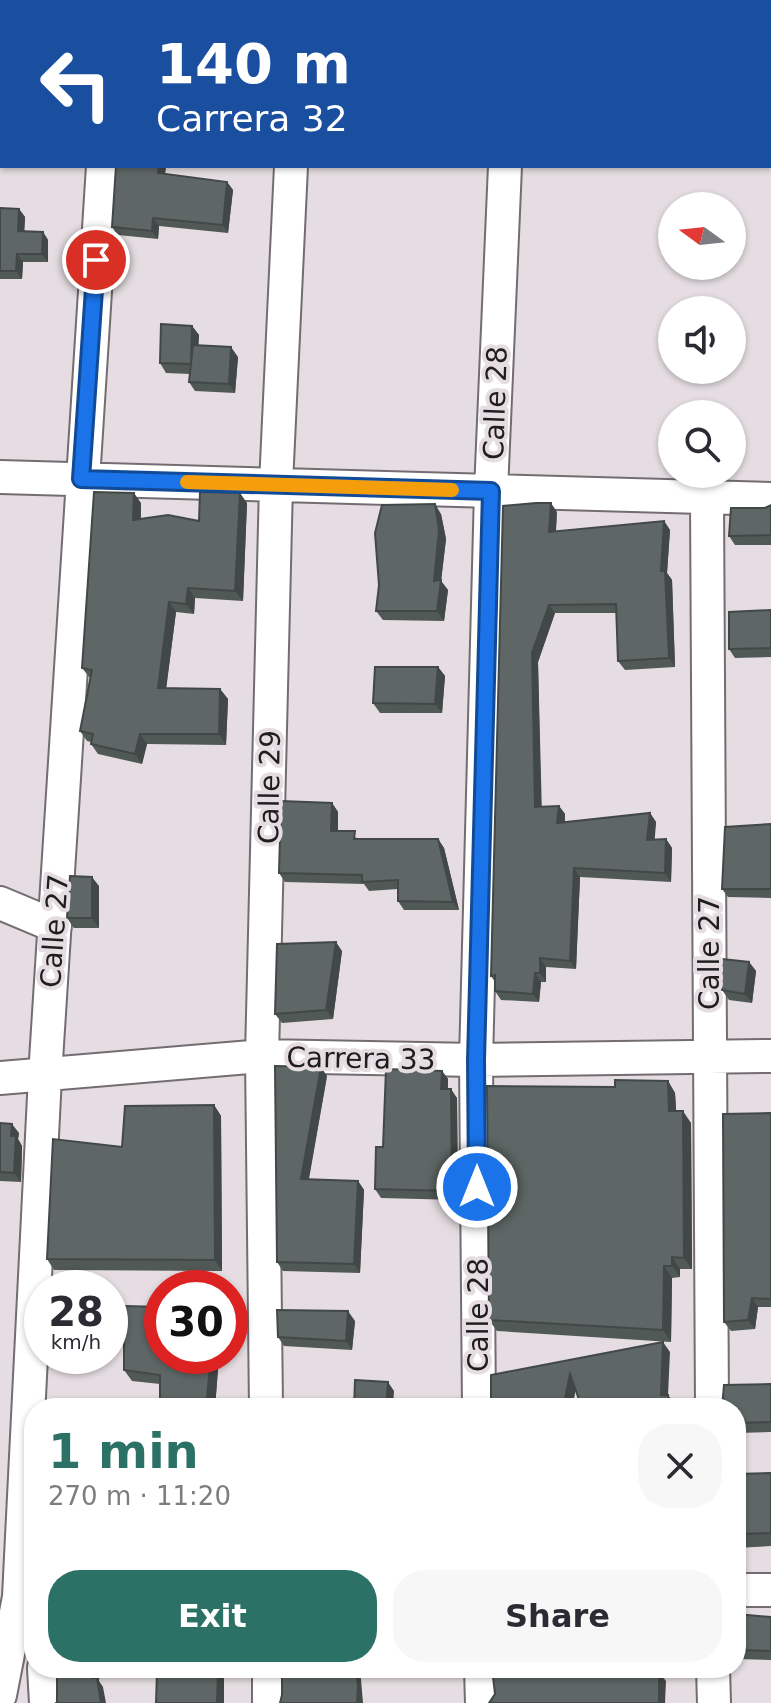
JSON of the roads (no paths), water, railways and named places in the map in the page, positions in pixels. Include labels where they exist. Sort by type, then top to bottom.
[{"type":"street","name":"Calle 27","points":[[28,1398],[81,479],[103,168]]},
{"type":"street","name":"Calle 29","points":[[266,1398],[262,1056],[276,484],[291,168]]},
{"type":"street","name":"Calle 28","points":[[479,1398],[476,1060],[491,491],[505,168]]},
{"type":"street","points":[[0,477],[771,499]]},
{"type":"street","name":"Calle 27","points":[[707,499],[712,1398]]},
{"type":"street","points":[[0,903],[55,926]]},
{"type":"street","name":"Carrera 33","points":[[0,1078],[262,1056],[476,1060],[771,1056]]},
{"type":"street","name":"Calle 27","points":[[0,1695],[18,1596],[24,1480]]},
{"type":"street","points":[[746,1590],[771,1590]]},
{"type":"street","points":[[45,1678],[46,1703]]},
{"type":"street","points":[[269,1678],[269,1703]]},
{"type":"street","points":[[481,1678],[482,1703]]},
{"type":"street","points":[[713,1678],[714,1703]]}]
